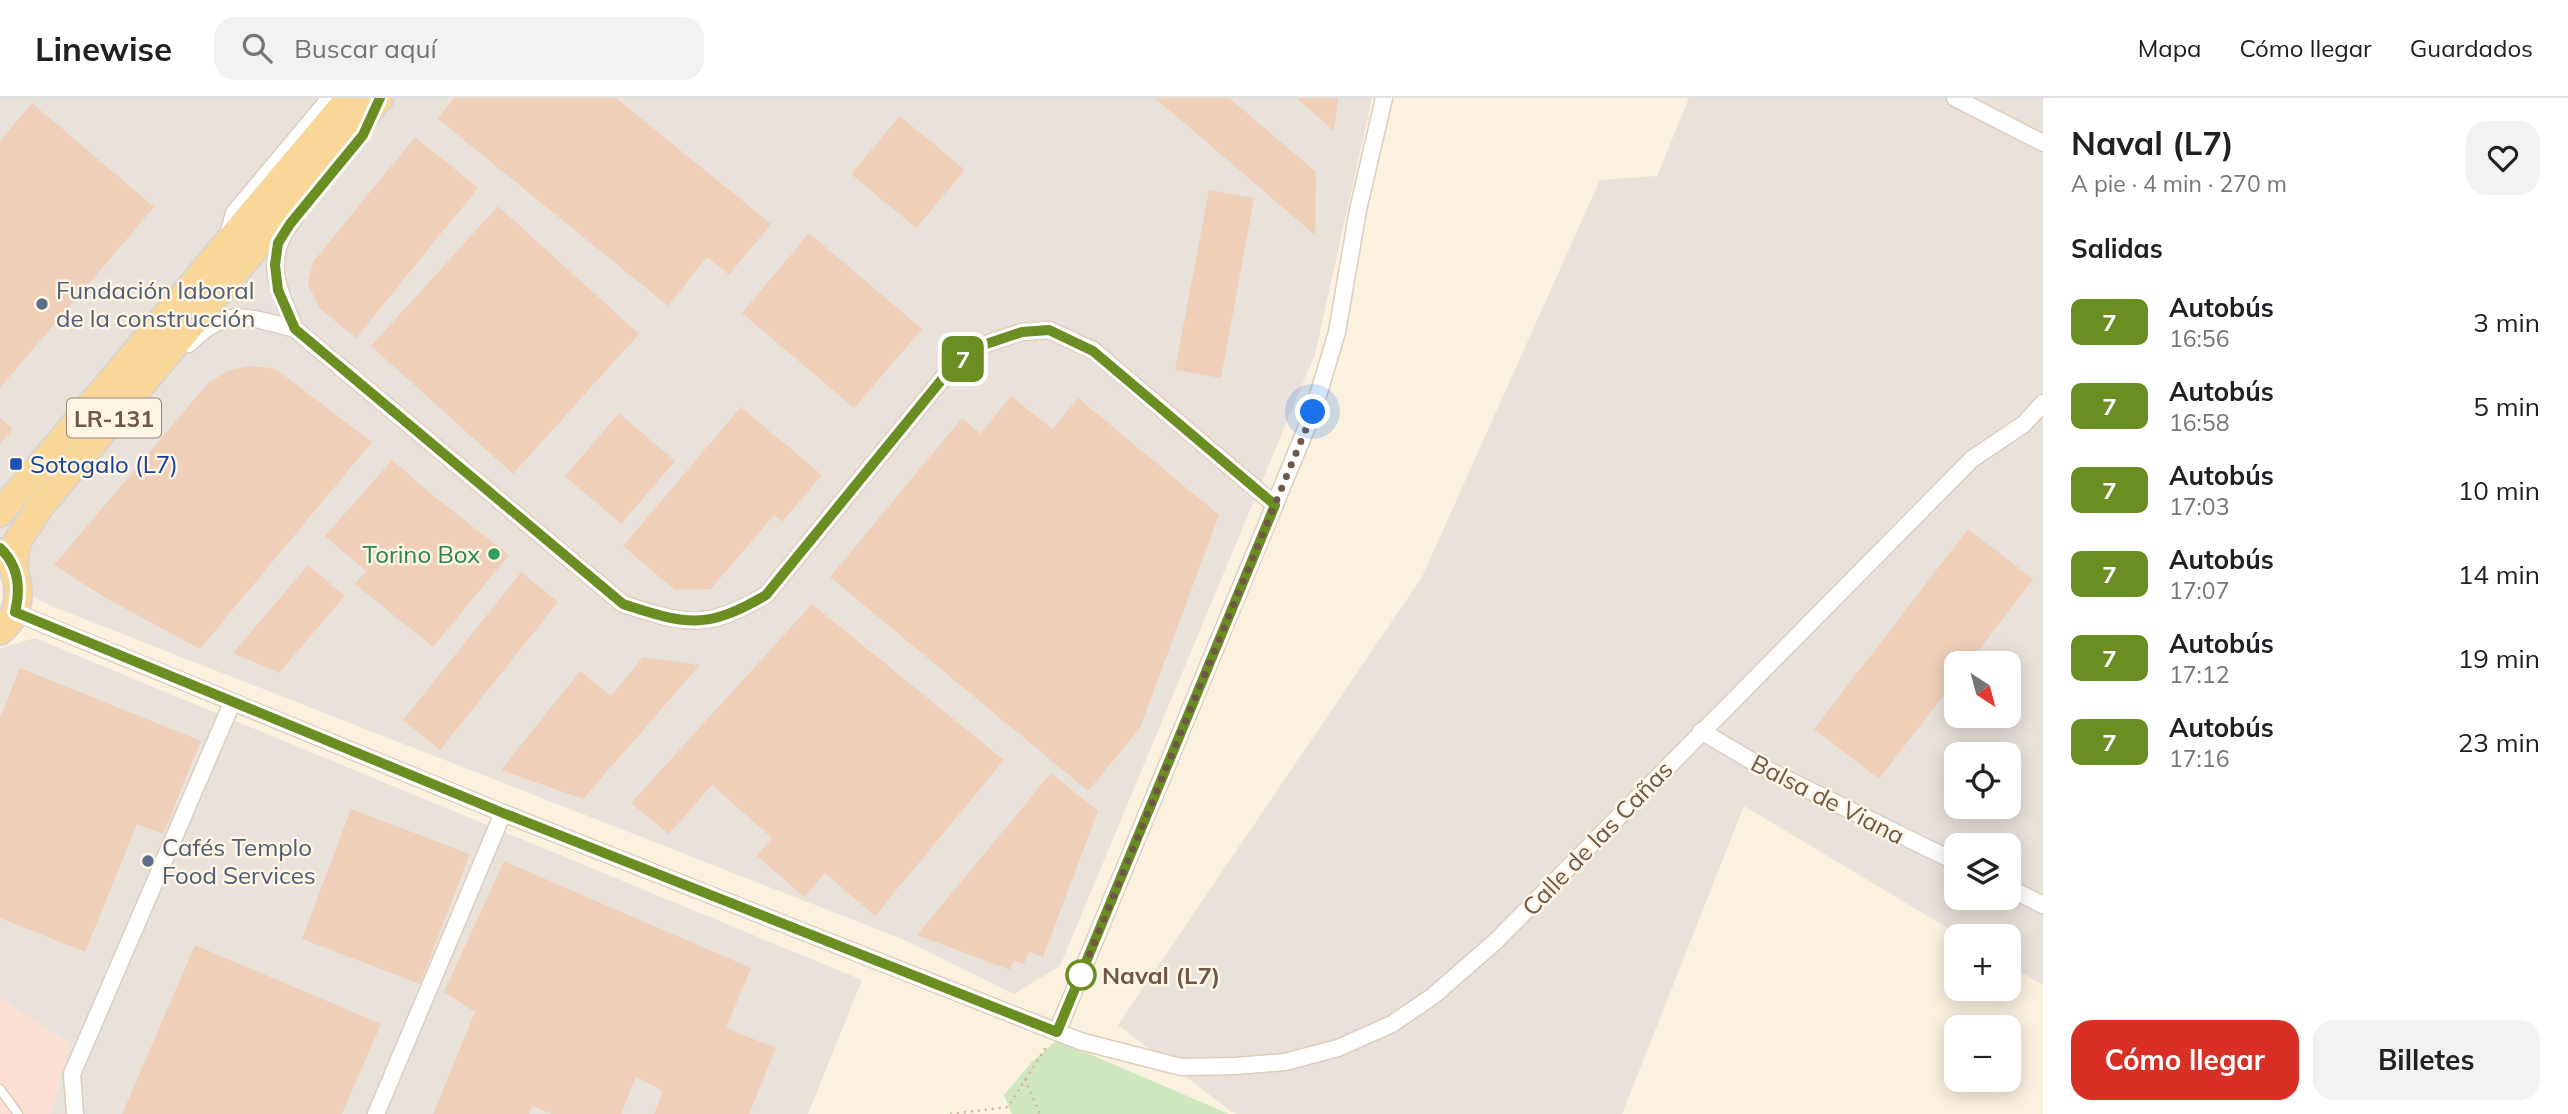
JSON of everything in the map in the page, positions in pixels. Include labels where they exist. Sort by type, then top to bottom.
[{"type":"main road","name":"LR-131","points":[[0,513],[349,98]]},
{"type":"main road","name":"LR-131","points":[[7,557],[40,507],[378,101]]},
{"type":"main road","points":[[7,557],[18,582],[18,597],[7,622]]},
{"type":"street","points":[[225,247],[234,213],[330,98]]},
{"type":"street","points":[[1057,1032],[1313,412],[1337,332],[1359,210],[1384,98]]},
{"type":"street","points":[[1955,98],[2043,144]]},
{"type":"street","points":[[295,329],[278,290],[275,265],[278,243],[290,224],[363,135],[378,101]]},
{"type":"street","points":[[100,435],[121,425],[200,333],[219,321],[241,317],[262,319],[295,329],[623,604],[666,618],[705,622],[738,611],[766,595],[952,367],[983,345],[1022,332],[1049,330],[1093,351],[1275,505]]},
{"type":"street","name":"Calle de las Cañas","points":[[7,622],[232,703],[1080,1041],[1181,1067],[1285,1062],[1338,1048],[1392,1024],[1433,996],[1496,941],[1972,459],[2024,424],[2043,403]]},
{"type":"street","points":[[75,1114],[72,1074],[232,703]]},
{"type":"street","name":"Balsa de Viana","points":[[1701,731],[1760,766],[1944,856]]},
{"type":"street","points":[[376,1114],[503,813]]},
{"type":"street","points":[[2021,894],[2043,905]]},
{"type":"lane","points":[[0,1089],[19,1114]]},
{"type":"path","points":[[950,1114],[1008,1107],[1057,1032]]},
{"type":"path","points":[[1025,1079],[1040,1114]]},
{"type":"shaded area","points":[[0,98],[1372,98],[1315,354],[1060,966],[1014,994],[902,939],[51,606],[0,580]]},
{"type":"shaded area","points":[[1689,98],[2043,98],[2043,985],[2021,972],[2021,924],[1944,926],[1744,806],[1622,1114],[1237,1114],[1118,1025],[1422,577],[1600,180],[1657,176]]},
{"type":"shaded area","points":[[35,638],[862,980],[808,1114],[51,1114],[70,1043],[0,998],[0,648]]},
{"type":"shaded area","points":[[0,998],[70,1043],[51,1114],[0,1114]]},
{"type":"green space","points":[[1057,1040],[1229,1114],[1012,1114],[1004,1095],[1032,1062]]},
{"type":"building","points":[[454,98],[616,98],[771,224],[729,275],[707,257],[668,306],[438,119]]},
{"type":"building","points":[[1155,98],[1229,98],[1316,172],[1315,235]]},
{"type":"building","points":[[1296,98],[1338,98],[1334,131]]},
{"type":"building","points":[[32,103],[154,207],[0,388],[0,141]]},
{"type":"building","points":[[900,116],[965,170],[916,228],[851,174]]},
{"type":"building","points":[[415,137],[478,188],[356,338],[320,309],[308,284],[313,262]]},
{"type":"building","points":[[1209,190],[1254,198],[1221,378],[1175,370]]},
{"type":"building","points":[[498,206],[639,334],[513,474],[371,346]]},
{"type":"building","points":[[809,233],[922,329],[854,408],[742,313]]},
{"type":"building","points":[[252,366],[276,369],[372,442],[200,649],[104,597],[54,565],[208,383],[230,370]]},
{"type":"building","points":[[1011,396],[1052,429],[1078,398],[1219,515],[1140,728],[1088,791],[830,577],[962,418],[980,434]]},
{"type":"building","points":[[741,407],[822,475],[782,522],[774,515],[711,589],[675,590],[623,546]]},
{"type":"building","points":[[619,413],[675,461],[621,524],[565,476]]},
{"type":"building","points":[[0,418],[13,429],[0,444]]},
{"type":"building","points":[[392,460],[509,555],[433,647],[355,584],[366,571],[325,536]]},
{"type":"building","points":[[1968,529],[2033,579],[1978,651],[1944,651],[1944,695],[1879,779],[1814,729]]},
{"type":"building","points":[[308,565],[345,596],[279,673],[233,653]]},
{"type":"building","points":[[521,572],[558,602],[440,750],[403,720]]},
{"type":"building","points":[[812,604],[1004,760],[875,916],[825,873],[804,897],[757,856],[772,838],[712,785],[669,834],[631,803]]},
{"type":"building","points":[[643,657],[700,665],[583,799],[501,770],[580,671],[611,696]]},
{"type":"building","points":[[20,668],[201,741],[163,834],[137,824],[85,952],[0,918],[0,718]]},
{"type":"building","points":[[1051,773],[1098,811],[1043,957],[1029,952],[1024,964],[1014,961],[1010,970],[917,935]]},
{"type":"building","points":[[351,809],[470,854],[420,984],[302,939]]},
{"type":"building","points":[[504,861],[751,968],[726,1028],[776,1048],[749,1114],[654,1114],[663,1091],[636,1077],[621,1114],[552,1114],[532,1106],[529,1114],[433,1114],[475,1012],[444,992]]},
{"type":"building","points":[[195,945],[381,1024],[342,1114],[122,1114]]},
{"type":"bus line","name":"7","points":[[0,548],[14,567],[18,582],[15,612],[503,813],[1057,1032],[1275,505],[1093,351],[1049,330],[1022,332],[983,345],[952,367],[766,595],[738,611],[705,622],[666,618],[623,604],[295,329],[278,290],[275,265],[278,243],[290,224],[363,135],[380,98]]},
{"type":"place","name":"Fundación laboral de la construcción","points":[[42,304]]},
{"type":"place","name":"Sotogalo (L7)","points":[[16,464]]},
{"type":"place","name":"Torino Box","points":[[494,554]]},
{"type":"place","name":"Cafés Templo Food Services","points":[[148,861]]},
{"type":"place","name":"Naval (L7)","points":[[1081,975]]},
{"type":"route","points":[[1081,975],[1078,982],[1313,412]]}]
